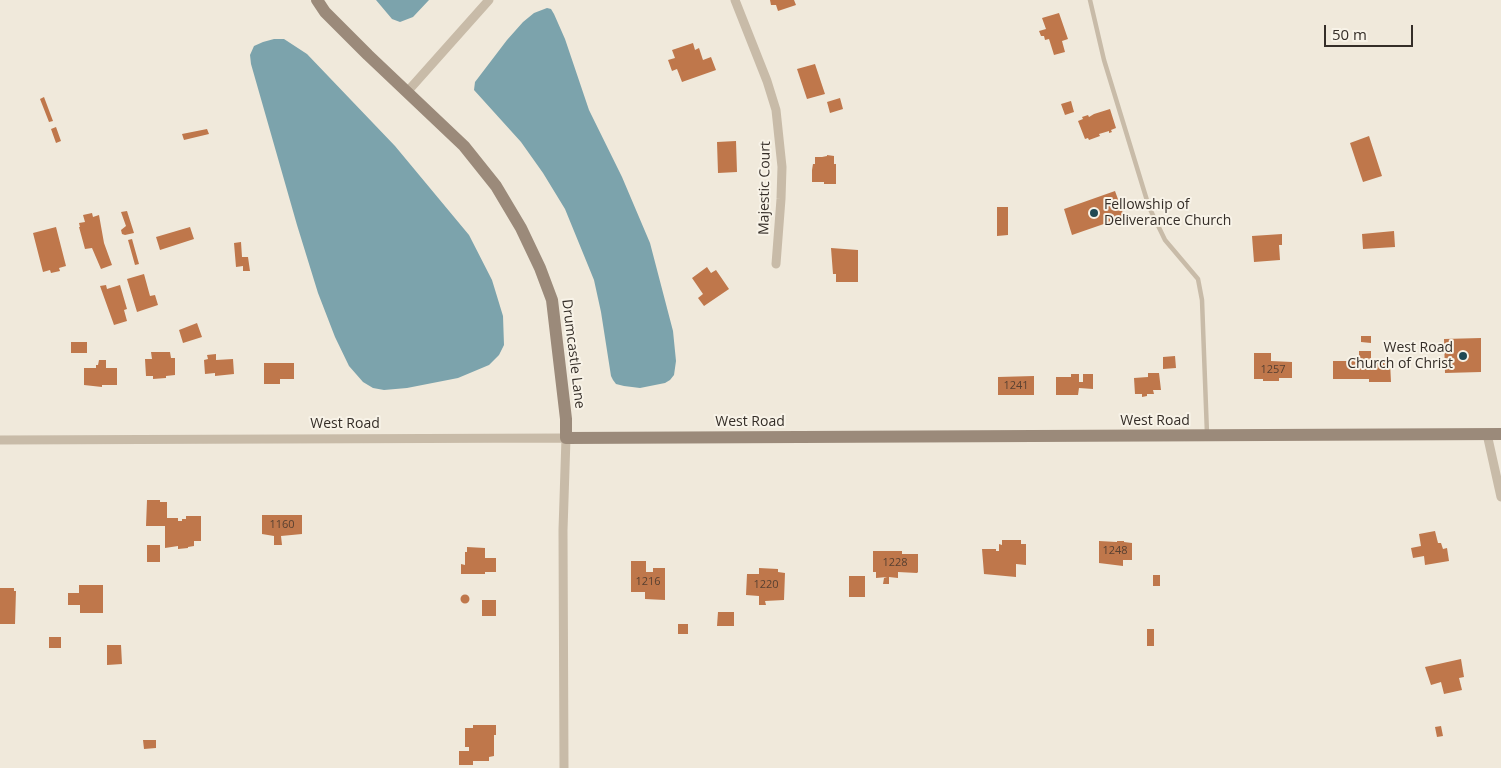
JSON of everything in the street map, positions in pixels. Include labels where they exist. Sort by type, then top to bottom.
[{"type":"street","name":"Drumcastle Lane","points":[[317,0],[325,12],[350,37],[464,146],[496,186],[521,228],[540,268],[552,300],[566,419],[563,530],[564,768]]},
{"type":"street","points":[[407,92],[488,0]]},
{"type":"street","name":"Majestic Court","points":[[735,0],[768,81],[776,110],[782,167],[776,264]]},
{"type":"street","points":[[1486,434],[1501,497]]},
{"type":"street","name":"West Road","points":[[0,440],[1501,434]]},
{"type":"lane","points":[[1090,0],[1104,60],[1149,207],[1164,240],[1198,279],[1202,300],[1207,435]]},
{"type":"water","points":[[376,0],[429,0],[413,17],[400,22],[392,19]]},
{"type":"water","points":[[547,8],[551,9],[554,14],[565,39],[589,110],[622,177],[650,243],[673,331],[676,361],[674,375],[665,383],[640,388],[616,384],[613,380],[594,280],[565,209],[521,142],[474,90],[475,82],[523,22],[534,13]]},
{"type":"water","points":[[274,39],[284,39],[307,54],[395,146],[469,235],[492,280],[503,316],[504,345],[499,355],[489,365],[458,378],[407,388],[384,390],[373,388],[363,382],[349,366],[335,337],[318,293],[251,64],[250,55],[254,46]]},
{"type":"building","points":[[770,0],[794,0],[796,5],[778,11],[776,5],[771,5]]},
{"type":"building","points":[[1059,13],[1068,39],[1062,41],[1065,52],[1054,55],[1049,39],[1045,40],[1039,31],[1046,29],[1042,18]]},
{"type":"building","points":[[693,43],[695,50],[699,48],[703,60],[711,57],[716,70],[682,82],[677,69],[672,71],[668,60],[675,58],[672,50]]},
{"type":"building","points":[[815,64],[825,94],[807,99],[797,69]]},
{"type":"building","points":[[44,97],[53,121],[49,122],[40,99]]},
{"type":"building","points":[[840,98],[843,109],[830,113],[827,102]]},
{"type":"building","points":[[1071,101],[1074,112],[1065,115],[1061,104]]},
{"type":"building","points":[[1110,109],[1116,128],[1111,130],[1112,132],[1099,134],[1100,136],[1089,140],[1088,138],[1085,139],[1078,121],[1083,119],[1082,117],[1088,115],[1089,117]]},
{"type":"building","points":[[56,127],[61,141],[56,143],[51,129]]},
{"type":"building","points":[[207,129],[209,134],[184,140],[182,134]]},
{"type":"building","points":[[1369,136],[1382,176],[1363,182],[1350,143]]},
{"type":"building","points":[[736,141],[737,172],[718,173],[717,142]]},
{"type":"building","points":[[834,156],[836,184],[812,182],[815,157]]},
{"type":"building","name":"Fellowship of Deliverance Church","points":[[1115,191],[1119,202],[1122,201],[1123,206],[1121,207],[1124,217],[1072,235],[1064,209]]},
{"type":"building","points":[[997,207],[1008,207],[1008,235],[997,236]]},
{"type":"building","points":[[127,211],[134,233],[125,235],[122,234],[121,230],[126,226],[121,212]]},
{"type":"building","points":[[92,213],[93,217],[99,215],[104,243],[112,265],[101,269],[92,248],[85,249],[79,227],[79,223],[85,222],[83,215]]},
{"type":"building","points":[[56,227],[66,266],[59,268],[60,271],[51,273],[50,270],[43,272],[33,233]]},
{"type":"building","points":[[190,227],[194,239],[160,250],[156,237]]},
{"type":"building","points":[[1394,231],[1395,247],[1363,249],[1362,234]]},
{"type":"building","points":[[1282,234],[1282,245],[1279,245],[1280,260],[1254,262],[1252,236]]},
{"type":"building","points":[[132,239],[139,264],[135,265],[128,240]]},
{"type":"building","points":[[241,242],[242,257],[248,257],[250,271],[243,271],[243,266],[236,267],[234,243]]},
{"type":"building","points":[[831,248],[858,250],[858,282],[836,282],[836,274],[833,274]]},
{"type":"building","points":[[707,267],[711,273],[716,270],[729,289],[704,306],[698,298],[703,294],[692,278]]},
{"type":"building","points":[[144,274],[150,296],[155,295],[158,305],[137,312],[127,279]]},
{"type":"building","points":[[106,285],[107,289],[120,285],[127,309],[124,310],[127,321],[114,325],[100,286]]},
{"type":"building","points":[[197,323],[202,337],[183,343],[179,330]]},
{"type":"building","points":[[1361,336],[1371,336],[1371,343],[1361,342]]},
{"type":"building","name":"West Road Church of Christ","points":[[1481,338],[1481,372],[1445,373],[1444,339]]},
{"type":"building","points":[[71,342],[87,342],[87,353],[71,353]]},
{"type":"building","points":[[1359,351],[1371,351],[1371,361],[1390,362],[1391,382],[1369,382],[1369,379],[1333,379],[1333,361],[1359,361]]},
{"type":"building","points":[[151,352],[170,352],[171,358],[175,358],[175,375],[153,379],[153,376],[146,376],[145,359],[152,359]]},
{"type":"building","points":[[1254,353],[1271,353],[1271,361],[1292,362],[1292,378],[1279,378],[1279,381],[1254,379]]},
{"type":"building","points":[[216,354],[216,360],[233,359],[234,374],[215,376],[215,373],[205,374],[204,360],[208,359],[207,355]]},
{"type":"building","points":[[1175,356],[1176,368],[1163,369],[1163,357]]},
{"type":"building","points":[[99,360],[106,360],[106,368],[117,368],[117,385],[102,385],[102,387],[84,385],[84,368],[96,368]]},
{"type":"building","points":[[264,363],[294,363],[294,379],[280,379],[280,384],[264,384]]},
{"type":"building","points":[[1148,373],[1159,373],[1161,390],[1153,390],[1154,394],[1147,394],[1147,396],[1142,397],[1142,394],[1135,394],[1134,378],[1148,377]]},
{"type":"building","points":[[1071,374],[1079,374],[1079,382],[1083,382],[1083,374],[1093,374],[1093,389],[1079,388],[1078,395],[1056,395],[1056,377],[1071,377]]},
{"type":"building","points":[[1034,376],[1034,395],[998,395],[998,377]]},
{"type":"building","points":[[147,500],[167,502],[167,518],[178,518],[178,521],[182,521],[182,519],[186,519],[186,516],[201,516],[201,541],[194,541],[194,546],[188,548],[178,549],[178,546],[165,548],[165,526],[146,526]]},
{"type":"building","points":[[262,515],[302,515],[302,534],[281,536],[282,545],[274,545],[274,536],[262,534]]},
{"type":"building","points":[[1435,531],[1438,543],[1441,543],[1443,549],[1447,548],[1449,561],[1425,565],[1424,556],[1413,558],[1411,548],[1421,546],[1419,534]]},
{"type":"building","points":[[1002,540],[1021,540],[1021,544],[1026,544],[1026,565],[1016,564],[1016,577],[984,574],[982,549],[996,549],[996,551],[999,551],[999,544],[1002,545]]},
{"type":"building","points":[[1099,541],[1124,541],[1132,543],[1132,560],[1123,560],[1123,566],[1099,563]]},
{"type":"building","points":[[147,545],[160,545],[160,562],[147,562]]},
{"type":"building","points":[[467,547],[485,548],[485,558],[496,558],[496,572],[461,574],[461,564],[465,565]]},
{"type":"building","points":[[873,551],[902,551],[902,554],[918,554],[918,572],[898,572],[898,578],[889,577],[889,584],[883,584],[884,578],[887,577],[876,578],[876,572],[873,572]]},
{"type":"building","points":[[631,561],[646,561],[646,572],[653,572],[653,568],[665,568],[665,600],[645,599],[645,592],[631,592]]},
{"type":"building","points":[[759,568],[778,569],[778,572],[785,573],[784,600],[765,601],[766,605],[759,605],[759,596],[746,595],[747,574],[759,574]]},
{"type":"building","points":[[1153,575],[1160,575],[1160,586],[1153,586]]},
{"type":"building","points":[[849,576],[865,576],[865,597],[849,597]]},
{"type":"building","points":[[79,585],[103,585],[103,613],[80,613],[80,605],[68,605],[68,593],[79,593]]},
{"type":"building","points":[[0,588],[14,588],[14,591],[16,591],[15,624],[0,624]]},
{"type":"building","points":[[465,595],[469,599],[465,603],[461,599]]},
{"type":"building","points":[[482,600],[496,600],[496,616],[482,616]]},
{"type":"building","points":[[718,612],[734,612],[734,626],[717,626]]},
{"type":"building","points":[[678,624],[688,624],[688,634],[678,634]]},
{"type":"building","points":[[1147,629],[1154,629],[1154,646],[1147,646]]},
{"type":"building","points":[[49,637],[61,637],[61,648],[49,648]]},
{"type":"building","points":[[107,645],[121,645],[122,664],[107,665]]},
{"type":"building","points":[[1461,659],[1464,677],[1459,678],[1462,690],[1444,694],[1441,682],[1431,685],[1425,667]]},
{"type":"building","points":[[473,725],[496,725],[494,756],[489,757],[489,761],[473,761],[473,765],[459,765],[459,751],[469,751],[469,747],[465,747],[465,728],[473,728]]},
{"type":"building","points":[[1441,726],[1443,736],[1437,737],[1435,727]]},
{"type":"building","points":[[143,740],[156,740],[156,748],[144,749]]},
{"type":"place","name":"Fellowship of Deliverance Church","points":[[1094,213]]},
{"type":"place","name":"West Road Church of Christ","points":[[1463,356]]}]
